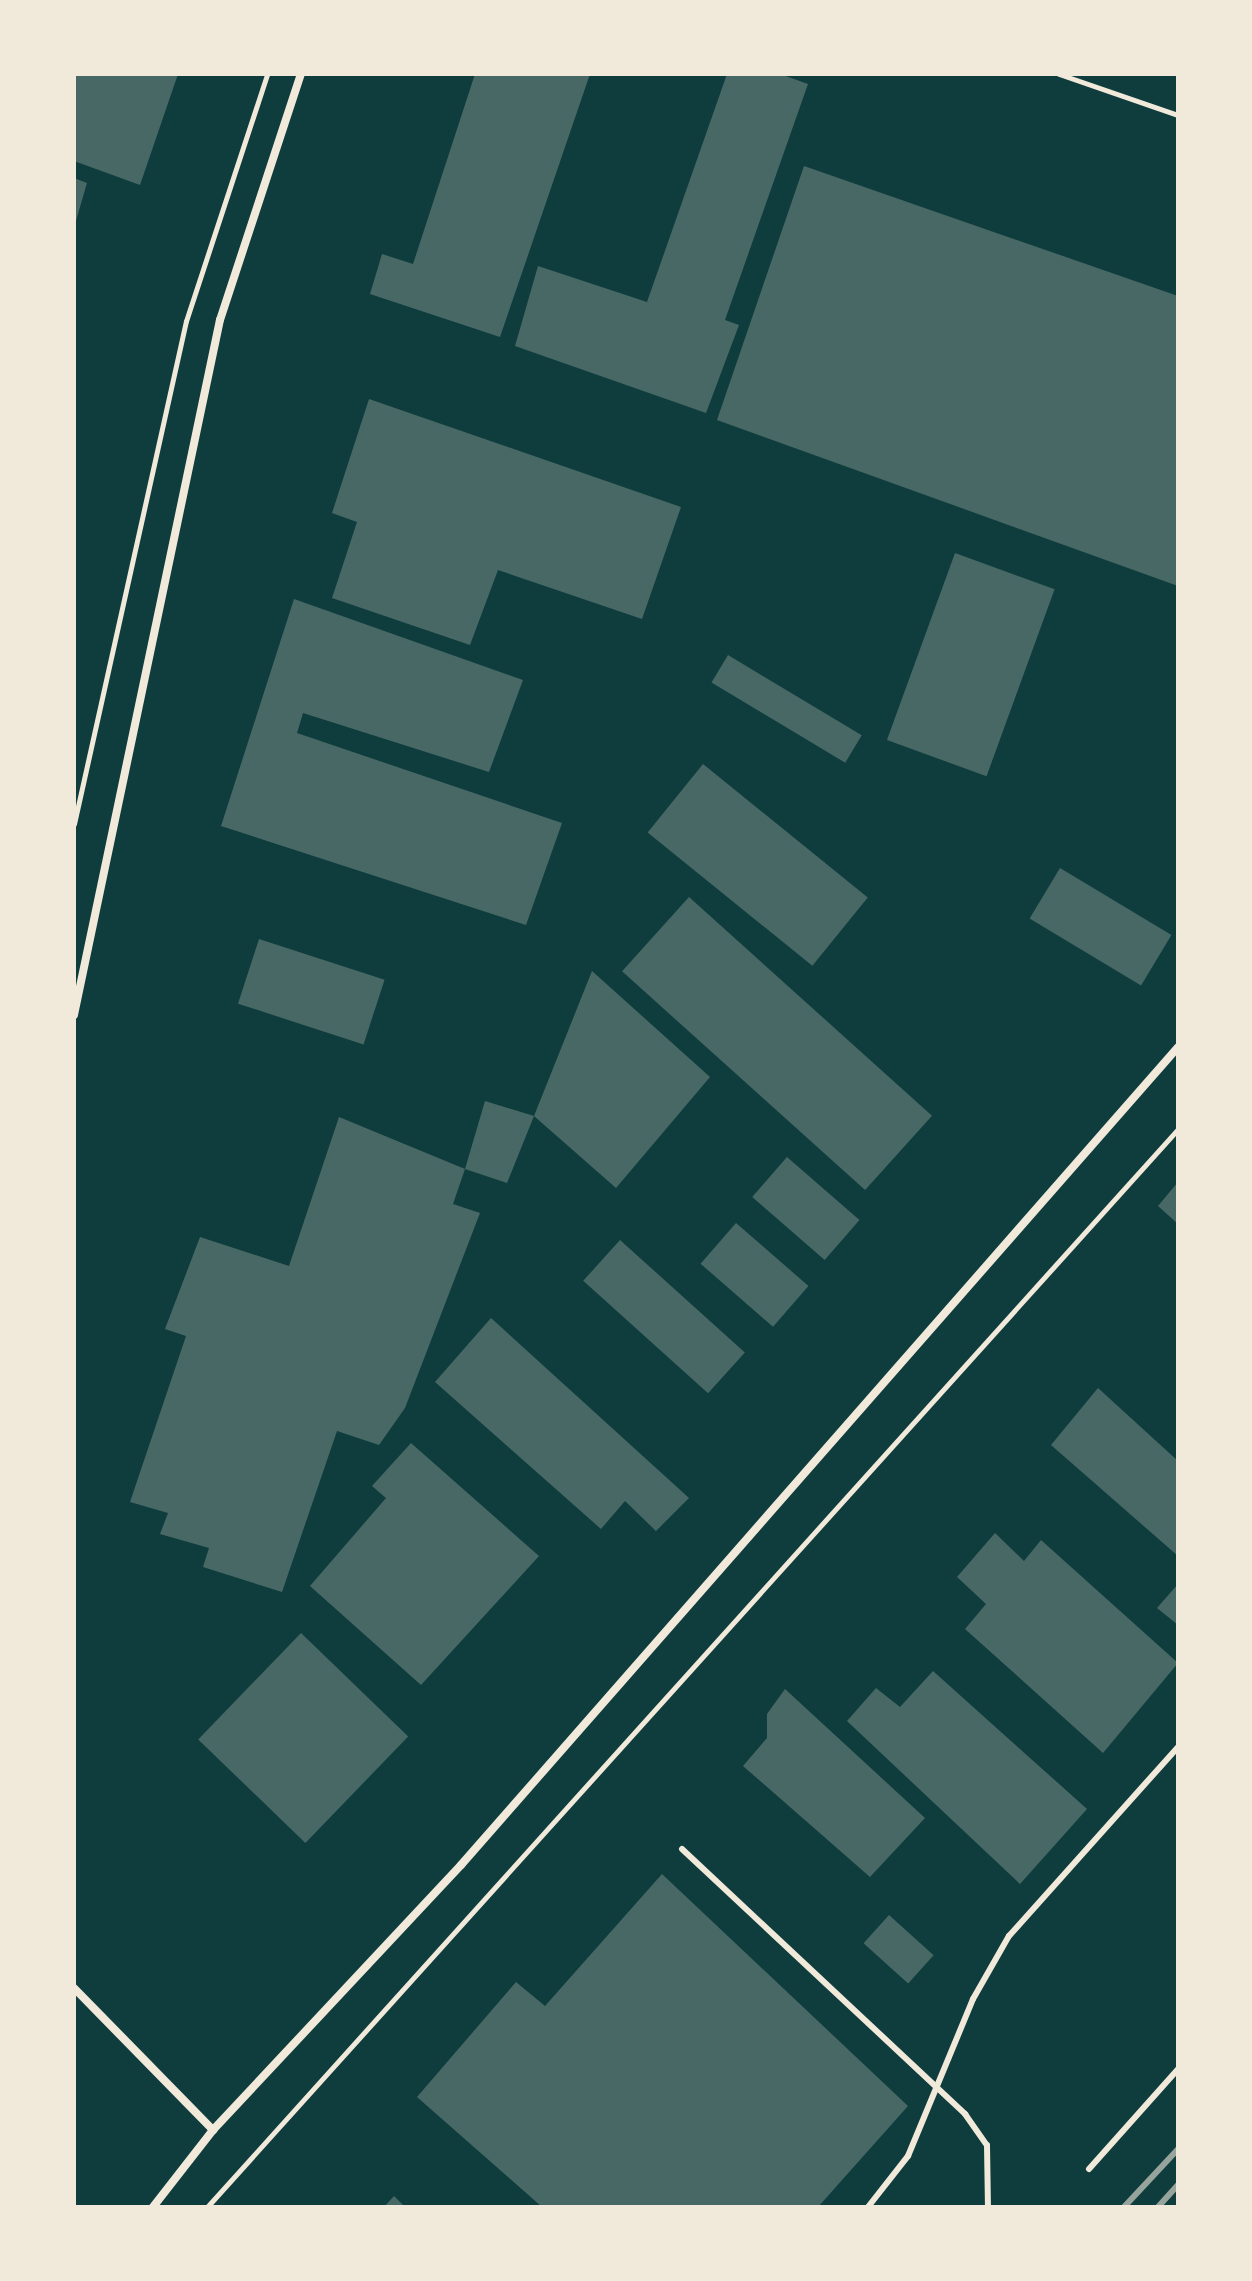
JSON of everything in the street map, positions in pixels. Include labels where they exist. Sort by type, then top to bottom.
[{"type":"street","points":[[74,1015],[220,320],[301,74]]},
{"type":"street","points":[[153,2207],[213,2130],[461,1865],[1178,1047]]},
{"type":"street","points":[[74,1988],[213,2130]]},
{"type":"lane","points":[[868,2207],[908,2156],[973,1999],[1009,1936],[1178,1747]]},
{"type":"lane","points":[[682,1849],[938,2085],[987,2145],[988,2207]]},
{"type":"lane","points":[[1089,2169],[1178,2069]]},
{"type":"path","points":[[74,824],[186,321],[267,74]]},
{"type":"path","points":[[1059,74],[1178,115]]},
{"type":"path","points":[[207,2207],[1178,1129]]},
{"type":"building","points":[[74,74],[178,74],[140,185],[74,161]]},
{"type":"building","points":[[475,74],[590,74],[500,337],[370,294],[382,254],[413,264]]},
{"type":"building","points":[[727,74],[780,74],[808,84],[725,320],[739,325],[706,413],[515,346],[538,266],[647,302]]},
{"type":"building","points":[[804,166],[1178,296],[1178,586],[717,420]]},
{"type":"building","points":[[74,178],[87,183],[75,224],[74,224]]},
{"type":"building","points":[[369,399],[681,507],[642,619],[498,570],[470,645],[332,598],[357,522],[332,513]]},
{"type":"building","points":[[955,553],[1055,589],[987,776],[887,740]]},
{"type":"building","points":[[294,599],[523,680],[489,772],[303,713],[297,733],[562,823],[526,925],[221,826]]},
{"type":"building","points":[[728,655],[862,735],[845,763],[712,682]]},
{"type":"building","points":[[703,764],[868,897],[812,966],[648,832]]},
{"type":"building","points":[[1060,868],[1171,935],[1141,986],[1030,919]]},
{"type":"building","points":[[689,897],[932,1116],[865,1190],[622,971]]},
{"type":"building","points":[[259,939],[385,980],[364,1044],[238,1004]]},
{"type":"building","points":[[592,971],[710,1077],[616,1188],[534,1116]]},
{"type":"building","points":[[485,1101],[534,1116],[507,1183],[465,1169]]},
{"type":"building","points":[[339,1117],[465,1169],[453,1204],[480,1213],[405,1408],[379,1445],[337,1431],[282,1592],[203,1567],[209,1548],[160,1534],[168,1513],[130,1502],[186,1336],[165,1329],[200,1237],[289,1266]]},
{"type":"building","points":[[787,1157],[859,1220],[825,1260],[752,1197]]},
{"type":"building","points":[[1178,1182],[1178,1224],[1158,1206]]},
{"type":"building","points":[[736,1223],[808,1286],[773,1327],[701,1264]]},
{"type":"building","points":[[620,1240],[745,1352],[708,1393],[583,1281]]},
{"type":"building","points":[[491,1318],[689,1498],[656,1531],[625,1501],[601,1529],[435,1382]]},
{"type":"building","points":[[1098,1388],[1178,1461],[1178,1556],[1051,1445]]},
{"type":"building","points":[[411,1443],[539,1556],[421,1685],[310,1586],[386,1498],[372,1486]]},
{"type":"building","points":[[995,1533],[1024,1561],[1041,1540],[1178,1663],[1103,1753],[965,1629],[986,1604],[957,1577]]},
{"type":"building","points":[[1178,1584],[1178,1625],[1157,1608]]},
{"type":"building","points":[[301,1633],[408,1737],[305,1843],[198,1739]]},
{"type":"building","points":[[933,1671],[1087,1809],[1020,1884],[847,1721],[876,1688],[900,1707]]},
{"type":"building","points":[[785,1689],[925,1818],[870,1877],[743,1766],[767,1738],[767,1714]]},
{"type":"building","points":[[662,1874],[908,2106],[818,2207],[542,2207],[417,2097],[516,1982],[545,2006]]},
{"type":"building","points":[[889,1915],[934,1955],[908,1983],[864,1943]]},
{"type":"building","points":[[394,2196],[405,2207],[384,2207]]},
{"type":"railway","points":[[1124,2207],[1178,2149]]},
{"type":"railway","points":[[1158,2207],[1178,2185]]}]
